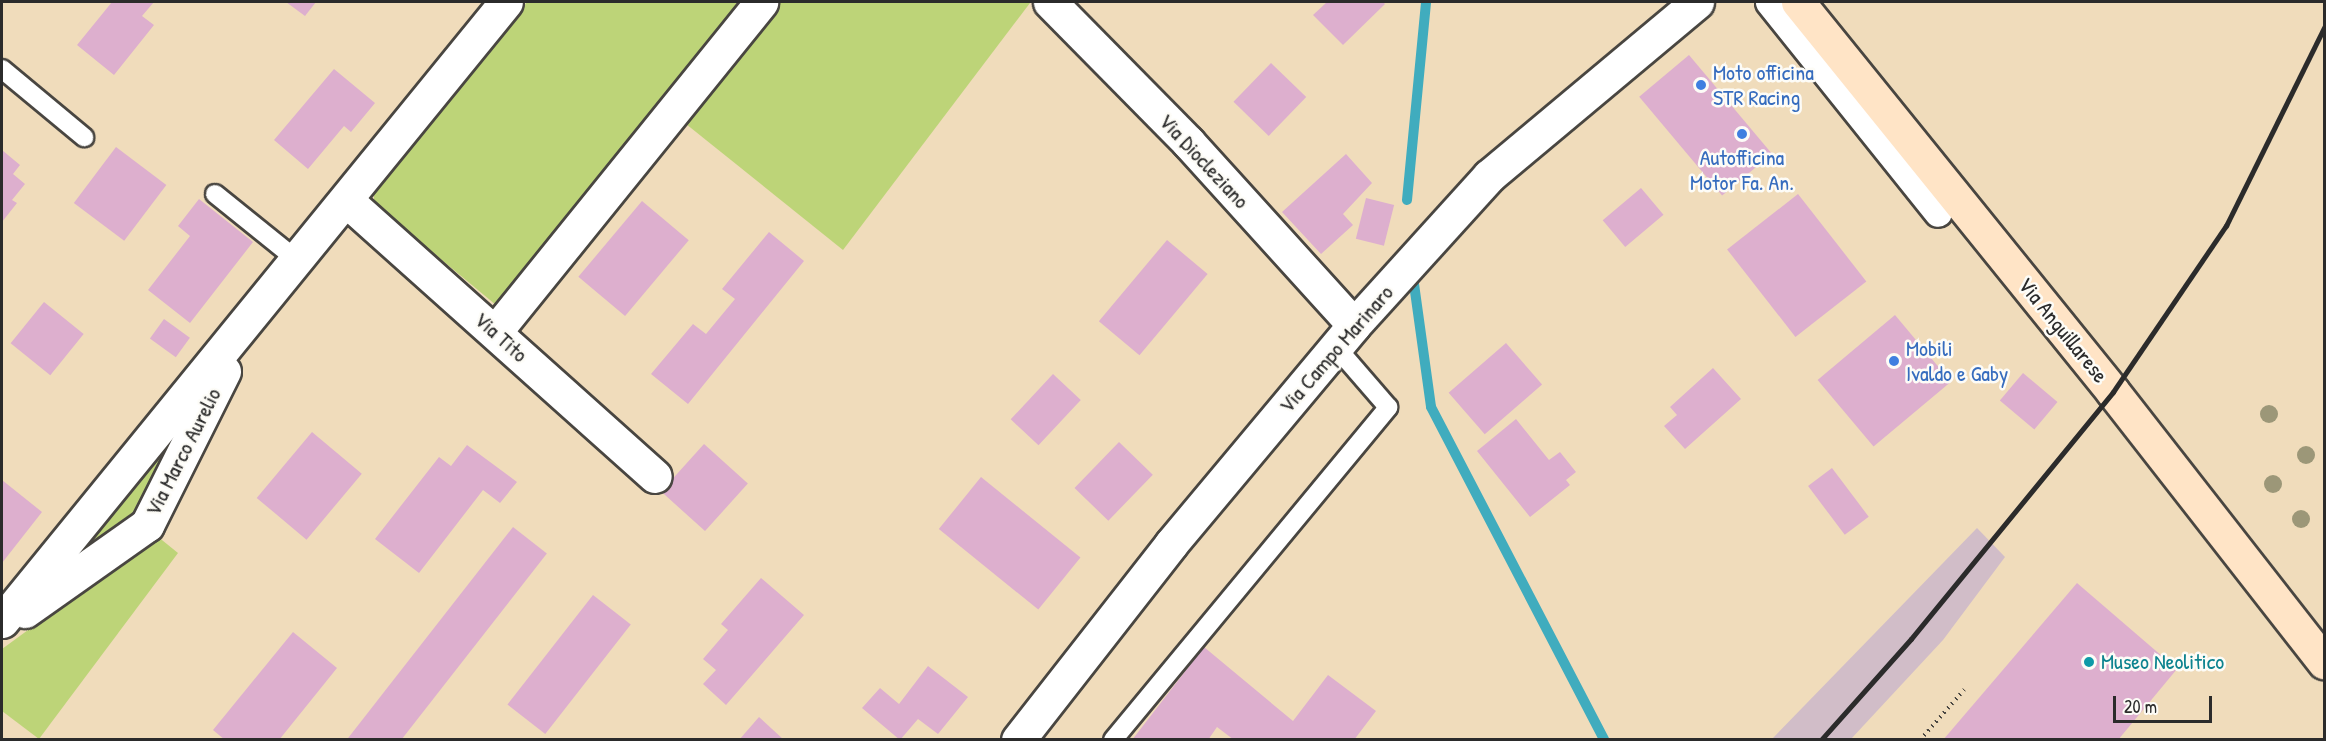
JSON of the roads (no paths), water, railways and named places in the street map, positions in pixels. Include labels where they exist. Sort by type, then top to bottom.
[{"type":"main road","name":"Via Anguillarese","points":[[1798,2],[2113,392],[2325,662]]},
{"type":"street","name":"Via Marco Aurelio","points":[[2,621],[506,2]]},
{"type":"street","points":[[495,332],[761,2]]},
{"type":"street","name":"Via Diocleziano","points":[[1050,2],[1188,142],[1345,336]]},
{"type":"street","name":"Via Campo Marinaro","points":[[1018,740],[1171,544],[1345,336],[1489,176],[1697,2]]},
{"type":"street","points":[[1769,2],[1938,213]]},
{"type":"street","name":"Via Tito","points":[[346,200],[655,476]]},
{"type":"street","name":"Via Marco Aurelio","points":[[2,627],[147,525],[251,316]]},
{"type":"lane","points":[[2,69],[84,137]]},
{"type":"lane","points":[[215,194],[297,260]]},
{"type":"lane","points":[[1113,740],[1388,407],[1345,336]]},
{"type":"waterway","points":[[1407,200],[1426,2]]},
{"type":"waterway","points":[[1414,284],[1431,407],[1604,740]]},
{"type":"railway","points":[[1821,740],[1911,639],[2113,392],[2226,226],[2324,28]]},
{"type":"place","name":"Moto officina STR Racing","points":[[1701,85]]},
{"type":"place","name":"Autofficina Motor Fa. An.","points":[[1742,134]]},
{"type":"place","name":"Mobili Ivaldo e Gaby","points":[[1894,361]]},
{"type":"place","name":"Museo Neolitico","points":[[2089,662]]}]
